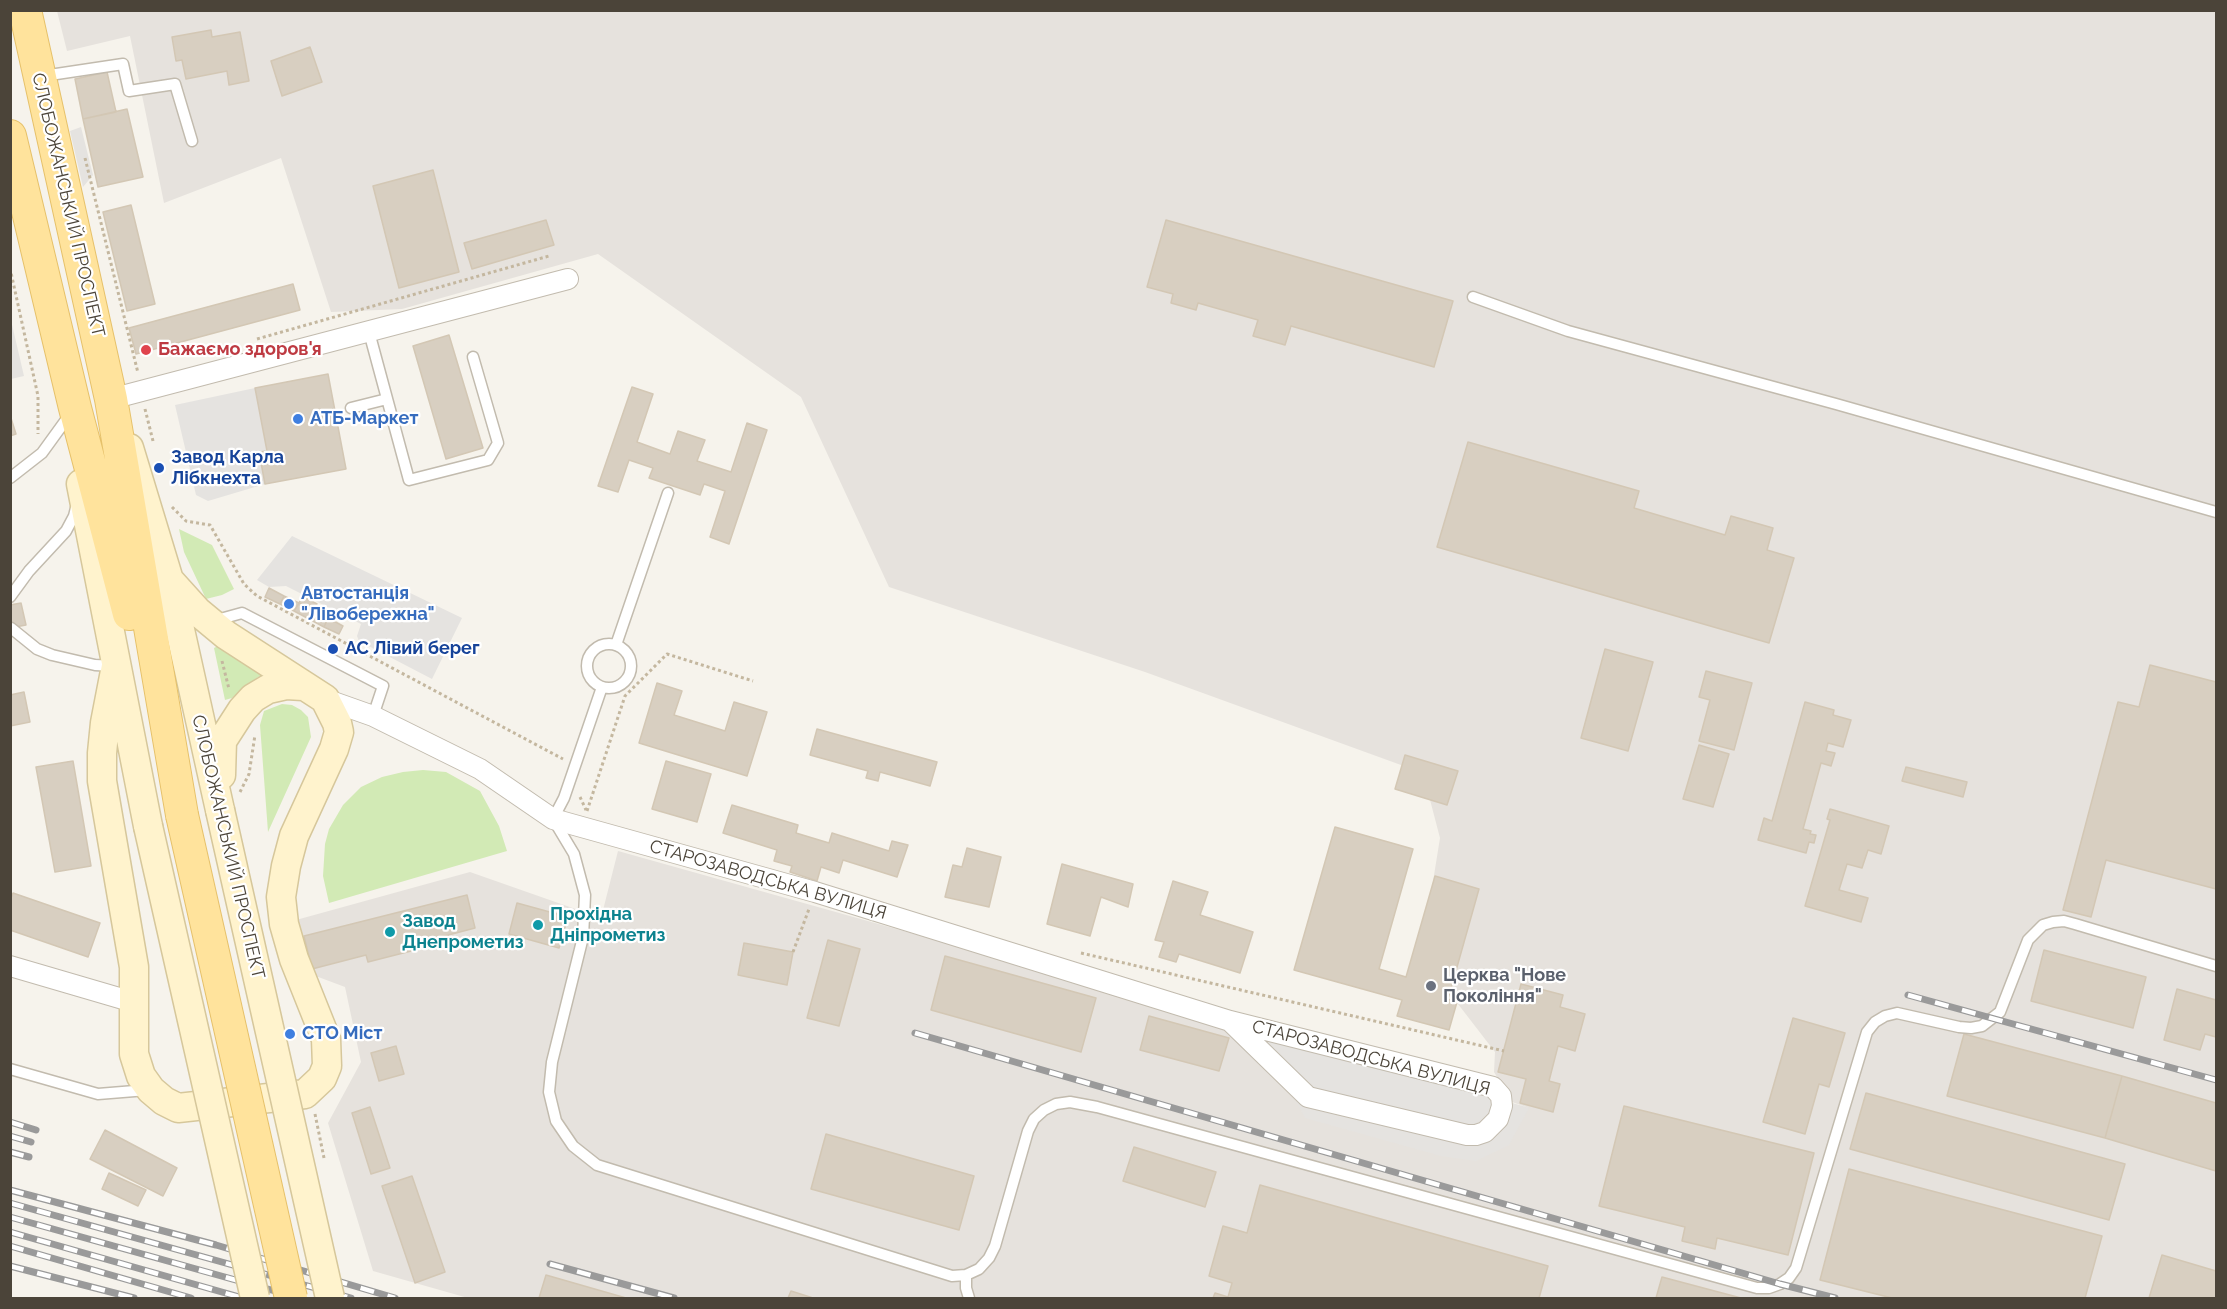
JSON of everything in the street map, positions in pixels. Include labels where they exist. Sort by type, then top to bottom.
[{"type":"main road","name":"СЛОБОЖАНСЬКИЙ ПРОСПЕКТ","points":[[24,10],[111,399],[182,815]]},
{"type":"main road","name":"СЛОБОЖАНСЬКИЙ ПРОСПЕКТ","points":[[10,136],[17,190],[182,815],[291,1299]]},
{"type":"main road","name":"СЛОБОЖАНСЬКИЙ ПРОСПЕКТ","points":[[111,399],[137,469],[170,580],[330,1299]]},
{"type":"main road","name":"СЛОБОЖАНСЬКИЙ ПРОСПЕКТ","points":[[75,408],[81,483],[148,826],[255,1299]]},
{"type":"main road","points":[[116,666],[105,723],[102,781],[134,967],[134,1054],[141,1076],[151,1090],[164,1101],[178,1108],[305,1094],[322,1078],[327,1066],[326,1039],[294,960],[284,924],[281,897],[294,836],[334,749],[339,732],[337,723],[314,693],[226,635],[170,580]]},
{"type":"main road","points":[[220,810],[222,741],[242,710],[253,698],[268,689],[286,685],[314,693]]},
{"type":"main road","points":[[102,781],[110,771],[118,767],[132,769],[138,776]]},
{"type":"street","points":[[111,399],[137,380],[369,332],[568,279]]},
{"type":"street","name":"СТАРОЗАВОДСЬКА ВУЛИЦЯ","points":[[314,693],[373,717],[480,769],[553,819],[815,892],[1230,1021],[1493,1087],[1501,1095],[1502,1106],[1498,1119],[1485,1132],[1467,1135],[1308,1097],[1230,1021]]},
{"type":"street","points":[[334,749],[351,729],[373,717]]},
{"type":"street","points":[[10,966],[133,1002]]},
{"type":"lane","points":[[40,76],[123,64],[129,91],[175,84],[192,141]]},
{"type":"lane","points":[[1473,297],[1568,331],[2217,512]]},
{"type":"lane","points":[[369,332],[409,480],[488,460],[498,443],[473,357]]},
{"type":"lane","points":[[351,408],[387,399]]},
{"type":"lane","points":[[10,478],[42,453],[75,408]]},
{"type":"lane","points":[[10,597],[29,571],[66,531],[74,516],[81,483]]},
{"type":"lane","points":[[616,645],[668,493]]},
{"type":"lane","points":[[211,622],[243,613],[383,686],[373,717]]},
{"type":"lane","points":[[11,628],[44,652],[95,665],[116,666]]},
{"type":"lane","points":[[601,645],[616,645],[628,654],[631,669],[628,677],[617,687],[602,687],[590,678],[587,663],[594,650],[601,645]]},
{"type":"lane","points":[[602,687],[564,798],[553,819],[574,854],[585,895],[584,937],[552,1062],[549,1092],[556,1121],[573,1146],[597,1165],[952,1276],[966,1275],[979,1269],[989,1258],[995,1246],[1028,1131],[1034,1119],[1044,1110],[1056,1104],[1070,1102],[1096,1107],[1757,1288],[1769,1288],[1789,1278],[1796,1268],[1867,1032],[1875,1022],[1897,1013],[1959,1027],[1982,1026],[2000,1012],[2028,940],[2043,925],[2054,922],[2064,921],[2217,966]]},
{"type":"lane","points":[[10,1069],[98,1094],[151,1090]]},
{"type":"lane","points":[[966,1275],[969,1299]]},
{"type":"path","points":[[85,157],[154,446]]},
{"type":"path","points":[[253,341],[549,256]]},
{"type":"path","points":[[10,268],[38,396],[38,436],[42,453]]},
{"type":"path","points":[[38,396],[44,395]]},
{"type":"path","points":[[169,504],[186,521],[210,525],[244,584],[257,596],[566,760],[587,812],[625,696],[667,654],[753,681]]},
{"type":"path","points":[[793,952],[815,892]]},
{"type":"path","points":[[1079,953],[1504,1051]]},
{"type":"path","points":[[315,1111],[324,1158]]},
{"type":"shaded area","points":[[57,11],[2216,11],[2216,1298],[468,1298],[373,1271],[328,1123],[361,1062],[345,987],[313,975],[296,920],[470,872],[601,918],[618,851],[1529,1108],[1512,1102],[1494,1072],[1495,1052],[1421,956],[1440,838],[1423,773],[1145,672],[889,587],[801,397],[598,254],[402,309],[331,312],[281,158],[164,203],[130,36],[67,51]]},
{"type":"shaded area","points":[[81,127],[93,175],[83,187],[70,131]]},
{"type":"shaded area","points":[[10,316],[24,376],[11,379],[10,379]]},
{"type":"shaded area","points":[[255,388],[267,451],[259,452],[265,484],[208,501],[196,495],[175,405]]},
{"type":"shaded area","points":[[292,536],[462,618],[432,679],[359,641],[357,636],[361,624],[286,586],[269,587],[257,580]]},
{"type":"shaded area","points":[[1257,1030],[1529,1108],[1509,1145],[1476,1161],[1441,1156],[1305,1118]]},
{"type":"green space","points":[[179,529],[212,545],[234,589],[206,599],[184,552]]},
{"type":"green space","points":[[218,646],[264,675],[258,677],[232,698],[225,700],[214,648]]},
{"type":"green space","points":[[282,704],[292,705],[308,717],[311,737],[268,832],[260,725],[264,711]]},
{"type":"green space","points":[[423,770],[446,772],[480,791],[499,826],[507,851],[329,903],[323,876],[325,844],[329,829],[343,805],[361,787],[382,777]]},
{"type":"building","points":[[211,30],[212,37],[240,32],[249,81],[229,85],[227,71],[186,79],[182,60],[176,61],[172,37]]},
{"type":"building","points":[[310,47],[322,82],[282,96],[271,61]]},
{"type":"building","points":[[107,72],[116,112],[83,119],[75,79]]},
{"type":"building","points":[[127,109],[143,177],[98,187],[83,119]]},
{"type":"building","points":[[433,170],[459,272],[399,288],[373,186]]},
{"type":"building","points":[[131,205],[155,304],[127,311],[103,212]]},
{"type":"building","points":[[546,220],[554,245],[472,269],[464,243]]},
{"type":"building","points":[[1166,220],[1453,301],[1434,367],[1291,326],[1285,345],[1253,336],[1258,320],[1198,303],[1196,310],[1171,303],[1173,294],[1147,287]]},
{"type":"building","points":[[293,284],[300,310],[136,354],[129,328]]},
{"type":"building","points":[[449,335],[483,448],[446,459],[413,346]]},
{"type":"building","name":"АТБ-Маркет","points":[[328,374],[346,469],[265,484],[259,452],[267,451],[255,388]]},
{"type":"building","points":[[632,387],[653,394],[637,442],[670,454],[678,431],[705,440],[697,461],[731,472],[747,423],[767,430],[729,544],[710,537],[725,491],[704,484],[700,495],[649,478],[653,468],[629,460],[618,492],[598,486]]},
{"type":"building","points":[[10,415],[16,434],[10,436]]},
{"type":"building","points":[[1468,442],[1639,491],[1634,508],[1725,535],[1731,516],[1773,528],[1767,550],[1794,558],[1769,643],[1437,547]]},
{"type":"building","points":[[269,588],[284,596],[280,604],[265,597]]},
{"type":"building","points":[[284,596],[299,603],[294,611],[280,604]]},
{"type":"building","points":[[302,596],[317,604],[313,611],[299,603]]},
{"type":"building","points":[[21,603],[26,625],[10,628],[10,605]]},
{"type":"building","points":[[299,603],[313,611],[309,619],[294,611]]},
{"type":"building","points":[[313,611],[328,618],[324,627],[309,619]]},
{"type":"building","points":[[328,618],[343,626],[339,634],[324,627]]},
{"type":"building","points":[[1605,649],[1653,662],[1628,751],[1581,738]]},
{"type":"building","points":[[2150,665],[2216,682],[2216,889],[2106,860],[2091,917],[2063,910],[2118,702],[2139,707]]},
{"type":"building","points":[[1706,671],[1752,683],[1734,750],[1699,741],[1710,700],[1699,697]]},
{"type":"building","points":[[657,683],[682,691],[674,715],[725,731],[734,702],[767,712],[747,776],[639,743]]},
{"type":"building","points":[[24,692],[30,722],[10,726],[10,695]]},
{"type":"building","points":[[1805,702],[1834,710],[1833,715],[1851,720],[1843,747],[1828,743],[1826,751],[1835,753],[1831,766],[1821,763],[1803,829],[1816,835],[1814,843],[1809,842],[1806,853],[1758,840],[1764,818],[1772,821]]},
{"type":"building","points":[[817,729],[937,762],[930,786],[880,772],[878,781],[866,778],[868,771],[810,755]]},
{"type":"building","points":[[1699,745],[1729,754],[1713,807],[1683,799]]},
{"type":"building","points":[[1405,755],[1458,771],[1447,805],[1395,789]]},
{"type":"building","points":[[73,761],[91,866],[55,872],[36,767]]},
{"type":"building","points":[[666,761],[711,774],[697,822],[652,809]]},
{"type":"building","points":[[1906,767],[1967,782],[1963,797],[1902,781]]},
{"type":"building","points":[[732,805],[798,825],[796,833],[829,843],[832,833],[889,851],[892,841],[908,845],[897,877],[843,860],[839,873],[821,867],[817,881],[790,872],[792,866],[774,861],[777,850],[723,833]]},
{"type":"building","points":[[1830,809],[1889,826],[1881,854],[1868,850],[1862,868],[1847,864],[1839,890],[1868,898],[1861,922],[1805,906],[1830,820],[1827,819]]},
{"type":"building","points":[[1335,827],[1413,849],[1379,969],[1406,977],[1435,876],[1479,889],[1448,999],[1457,1002],[1449,1030],[1397,1016],[1402,1000],[1294,970]]},
{"type":"building","points":[[967,848],[1001,857],[989,907],[945,897],[953,865],[962,867]]},
{"type":"building","points":[[1062,864],[1133,884],[1128,907],[1101,897],[1090,936],[1047,924]]},
{"type":"building","points":[[1173,881],[1208,892],[1200,915],[1253,932],[1240,973],[1179,954],[1176,962],[1159,957],[1164,942],[1155,940]]},
{"type":"building","points":[[13,893],[100,923],[88,957],[10,930],[10,901]]},
{"type":"building","name":"Завод Днепрометиз","points":[[467,895],[475,928],[414,944],[415,950],[368,962],[366,955],[312,969],[304,936]]},
{"type":"building","name":"Прохідна Дніпрометиз","points":[[517,903],[568,917],[559,948],[509,934]]},
{"type":"building","points":[[828,940],[860,949],[839,1026],[807,1018]]},
{"type":"building","points":[[744,943],[793,952],[787,985],[738,975]]},
{"type":"building","points":[[2044,950],[2146,977],[2133,1028],[2031,1001]]},
{"type":"building","points":[[945,956],[1096,998],[1081,1052],[931,1010]]},
{"type":"building","points":[[1521,984],[1563,995],[1560,1007],[1585,1014],[1575,1051],[1558,1046],[1549,1081],[1560,1084],[1553,1112],[1520,1103],[1526,1079],[1498,1072]]},
{"type":"building","points":[[2177,989],[2216,1000],[2216,1037],[2205,1034],[2200,1050],[2164,1040]]},
{"type":"building","points":[[1149,1016],[1229,1038],[1219,1071],[1140,1050]]},
{"type":"building","points":[[1793,1018],[1845,1033],[1829,1087],[1819,1084],[1805,1134],[1763,1122]]},
{"type":"building","points":[[1964,1034],[2122,1076],[2105,1138],[1947,1096]]},
{"type":"building","points":[[396,1046],[404,1074],[379,1081],[371,1053]]},
{"type":"building","points":[[2122,1076],[2216,1103],[2216,1171],[2105,1138]]},
{"type":"building","points":[[1866,1093],[2125,1164],[2109,1220],[1850,1149]]},
{"type":"building","points":[[1624,1106],[1814,1153],[1788,1255],[1717,1238],[1715,1249],[1682,1241],[1685,1227],[1599,1206]]},
{"type":"building","points":[[370,1107],[390,1168],[371,1174],[352,1113]]},
{"type":"building","points":[[105,1130],[177,1168],[163,1196],[90,1159]]},
{"type":"building","points":[[826,1134],[974,1176],[959,1230],[811,1189]]},
{"type":"building","points":[[1134,1147],[1216,1172],[1205,1207],[1123,1181]]},
{"type":"building","points":[[1849,1169],[2102,1236],[2085,1298],[1892,1298],[1820,1280]]},
{"type":"building","points":[[109,1173],[146,1190],[138,1206],[102,1189]]},
{"type":"building","points":[[412,1176],[445,1272],[415,1283],[382,1186]]},
{"type":"building","points":[[1260,1185],[1548,1266],[1539,1298],[1213,1298],[1215,1293],[1228,1297],[1232,1283],[1209,1276],[1223,1226],[1247,1233]]},
{"type":"building","points":[[2162,1255],[2216,1271],[2216,1298],[2149,1298]]},
{"type":"building","points":[[546,1275],[626,1298],[539,1298]]},
{"type":"building","points":[[1662,1277],[1741,1298],[1656,1298]]},
{"type":"building","points":[[791,1291],[813,1298],[788,1298]]},
{"type":"railway","points":[[1908,995],[2216,1080]]},
{"type":"railway","points":[[915,1033],[1835,1298]]},
{"type":"railway","points":[[10,1122],[36,1130]]},
{"type":"railway","points":[[10,1136],[31,1142]]},
{"type":"railway","points":[[10,1152],[29,1157]]},
{"type":"railway","points":[[10,1190],[216,1245],[395,1298]]},
{"type":"railway","points":[[10,1203],[351,1298]]},
{"type":"railway","points":[[10,1217],[300,1298]]},
{"type":"railway","points":[[10,1232],[243,1298]]},
{"type":"railway","points":[[10,1246],[191,1298]]},
{"type":"railway","points":[[550,1264],[674,1298]]},
{"type":"railway","points":[[10,1266],[134,1298]]},
{"type":"place","name":"Бажаємо здоров'я","points":[[146,350]]},
{"type":"place","name":"АТБ-Маркет","points":[[298,419]]},
{"type":"place","name":"Завод Карла Лібкнехта","points":[[159,468]]},
{"type":"place","name":"Автостанція \"Лівобережна\"","points":[[289,604]]},
{"type":"place","name":"АС Лівий берег","points":[[333,649]]},
{"type":"place","name":"Прохідна Дніпрометиз","points":[[538,925]]},
{"type":"place","name":"Завод Днепрометиз","points":[[390,932]]},
{"type":"place","name":"Церква \"Нове Покоління\"","points":[[1431,986]]},
{"type":"place","name":"СТО Міст","points":[[290,1034]]}]
